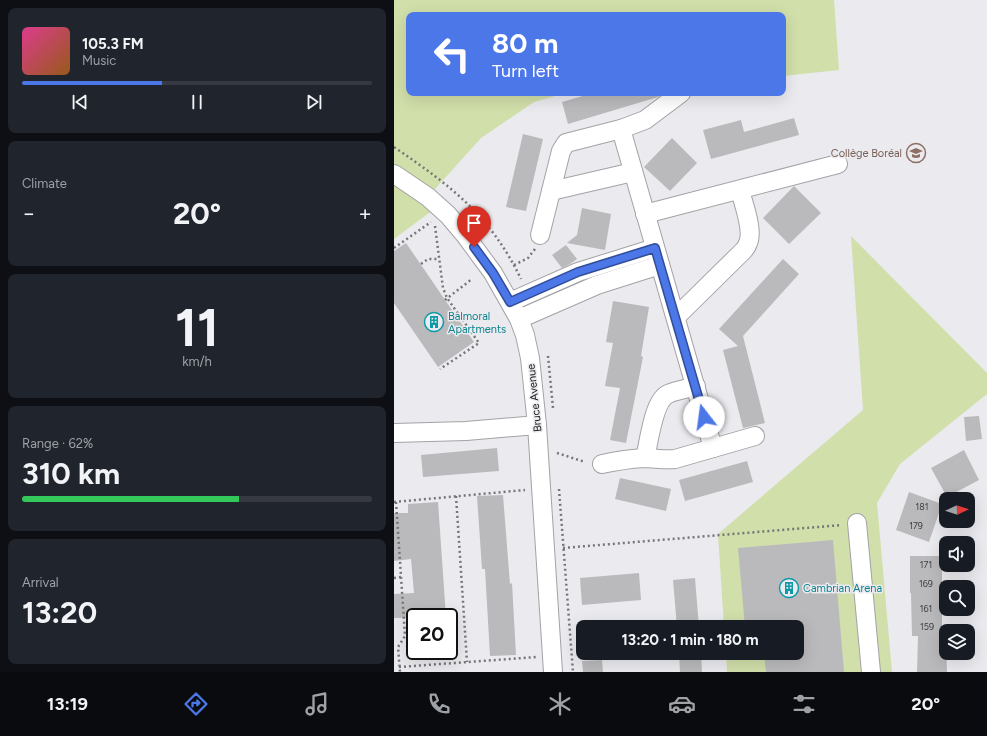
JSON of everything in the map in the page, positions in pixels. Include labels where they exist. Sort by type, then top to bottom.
[{"type":"street","points":[[540,235],[560,151],[566,143],[621,129],[645,120],[677,96]]},
{"type":"street","points":[[621,129],[713,448]]},
{"type":"street","points":[[645,214],[838,164]]},
{"type":"street","points":[[551,191],[633,172]]},
{"type":"street","name":"Bruce Avenue","points":[[394,174],[428,197],[448,215],[465,235],[493,273],[519,319],[525,335],[530,358],[537,425],[552,664]]},
{"type":"street","points":[[676,317],[743,251],[749,242],[750,234],[748,222],[740,190]]},
{"type":"street","points":[[510,302],[578,272],[655,248]]},
{"type":"street","points":[[519,319],[597,285],[660,265]]},
{"type":"street","points":[[645,458],[656,413],[663,398],[668,394],[696,386]]},
{"type":"street","points":[[394,433],[466,431],[537,425]]},
{"type":"street","points":[[594,463],[645,458],[662,460],[675,459],[755,436]]},
{"type":"street","points":[[857,523],[870,672]]},
{"type":"path","points":[[394,248],[434,220],[443,288],[446,299],[479,343],[440,369]]},
{"type":"path","points":[[514,265],[528,258],[532,254],[536,248],[540,235]]},
{"type":"path","points":[[421,264],[428,259],[439,259]]},
{"type":"path","points":[[446,299],[472,279]]},
{"type":"path","points":[[556,453],[594,463]]},
{"type":"path","points":[[400,672],[398,647],[405,636],[395,502],[541,488]]},
{"type":"path","points":[[456,496],[467,662]]},
{"type":"path","points":[[564,548],[857,523]]},
{"type":"path","points":[[394,578],[401,577]]},
{"type":"path","points":[[399,667],[467,662],[552,664]]},
{"type":"green space","points":[[394,0],[834,0],[839,70],[786,76],[786,12],[406,12],[406,96],[555,96],[534,102],[481,138],[427,198],[437,207],[394,239]]},
{"type":"green space","points":[[851,236],[987,373],[987,394],[900,464],[877,503],[892,672],[727,672],[726,660],[804,660],[804,620],[724,620],[718,534],[863,410]]},
{"type":"building","points":[[583,96],[660,96],[568,124],[562,102]]},
{"type":"building","points":[[794,118],[799,135],[711,159],[703,130],[741,120],[744,132]]},
{"type":"building","points":[[523,134],[543,139],[526,211],[506,207]]},
{"type":"building","points":[[672,138],[697,163],[670,191],[644,167]]},
{"type":"building","points":[[794,186],[821,213],[789,244],[763,218]]},
{"type":"building","points":[[582,208],[611,214],[605,250],[567,243],[577,235]]},
{"type":"building","name":"Balmoral Apartments","points":[[406,243],[474,342],[438,367],[394,303],[394,251]]},
{"type":"building","points":[[566,245],[577,259],[562,268],[552,255]]},
{"type":"building","points":[[783,259],[799,274],[743,336],[765,423],[743,428],[723,350],[738,346],[719,329]]},
{"type":"building","points":[[613,301],[649,307],[641,356],[643,357],[626,443],[610,440],[620,388],[605,386],[613,343],[606,342]]},
{"type":"building","points":[[979,416],[982,439],[966,441],[964,417]]},
{"type":"building","points":[[497,448],[499,471],[423,477],[421,455]]},
{"type":"building","points":[[964,450],[979,480],[956,492],[944,492],[931,468]]},
{"type":"building","points":[[747,461],[753,482],[685,501],[679,480]]},
{"type":"building","points":[[620,478],[671,489],[666,511],[615,499]]},
{"type":"building","points":[[909,492],[939,503],[939,513],[929,542],[896,530]]},
{"type":"building","points":[[503,495],[510,584],[512,583],[516,655],[490,656],[485,569],[482,569],[477,496]]},
{"type":"building","points":[[438,502],[445,608],[406,608],[406,618],[394,618],[394,594],[414,593],[411,559],[394,561],[394,513],[408,513],[408,504]]},
{"type":"building","name":"Cambrian Arena","points":[[833,540],[844,672],[766,672],[765,660],[804,660],[804,620],[744,620],[738,548]]},
{"type":"building","points":[[910,556],[939,556],[939,572],[942,572],[942,580],[939,580],[939,616],[942,616],[942,624],[939,624],[939,660],[947,660],[947,672],[917,672],[918,636],[912,636]]},
{"type":"building","points":[[639,573],[641,600],[582,605],[580,578]]},
{"type":"building","points":[[695,578],[698,620],[676,620],[673,580]]},
{"type":"building","points":[[602,660],[603,672],[583,672],[582,661]]},
{"type":"building","points":[[679,660],[701,660],[702,672],[680,672]]},
{"type":"place","name":"Collège Boréal","points":[[916,153]]},
{"type":"place","name":"Balmoral Apartments","points":[[434,322]]},
{"type":"place","name":"Cambrian Arena","points":[[789,588]]},
{"type":"route","points":[[474,247],[493,273],[510,302],[578,272],[655,248],[704,417]]}]
